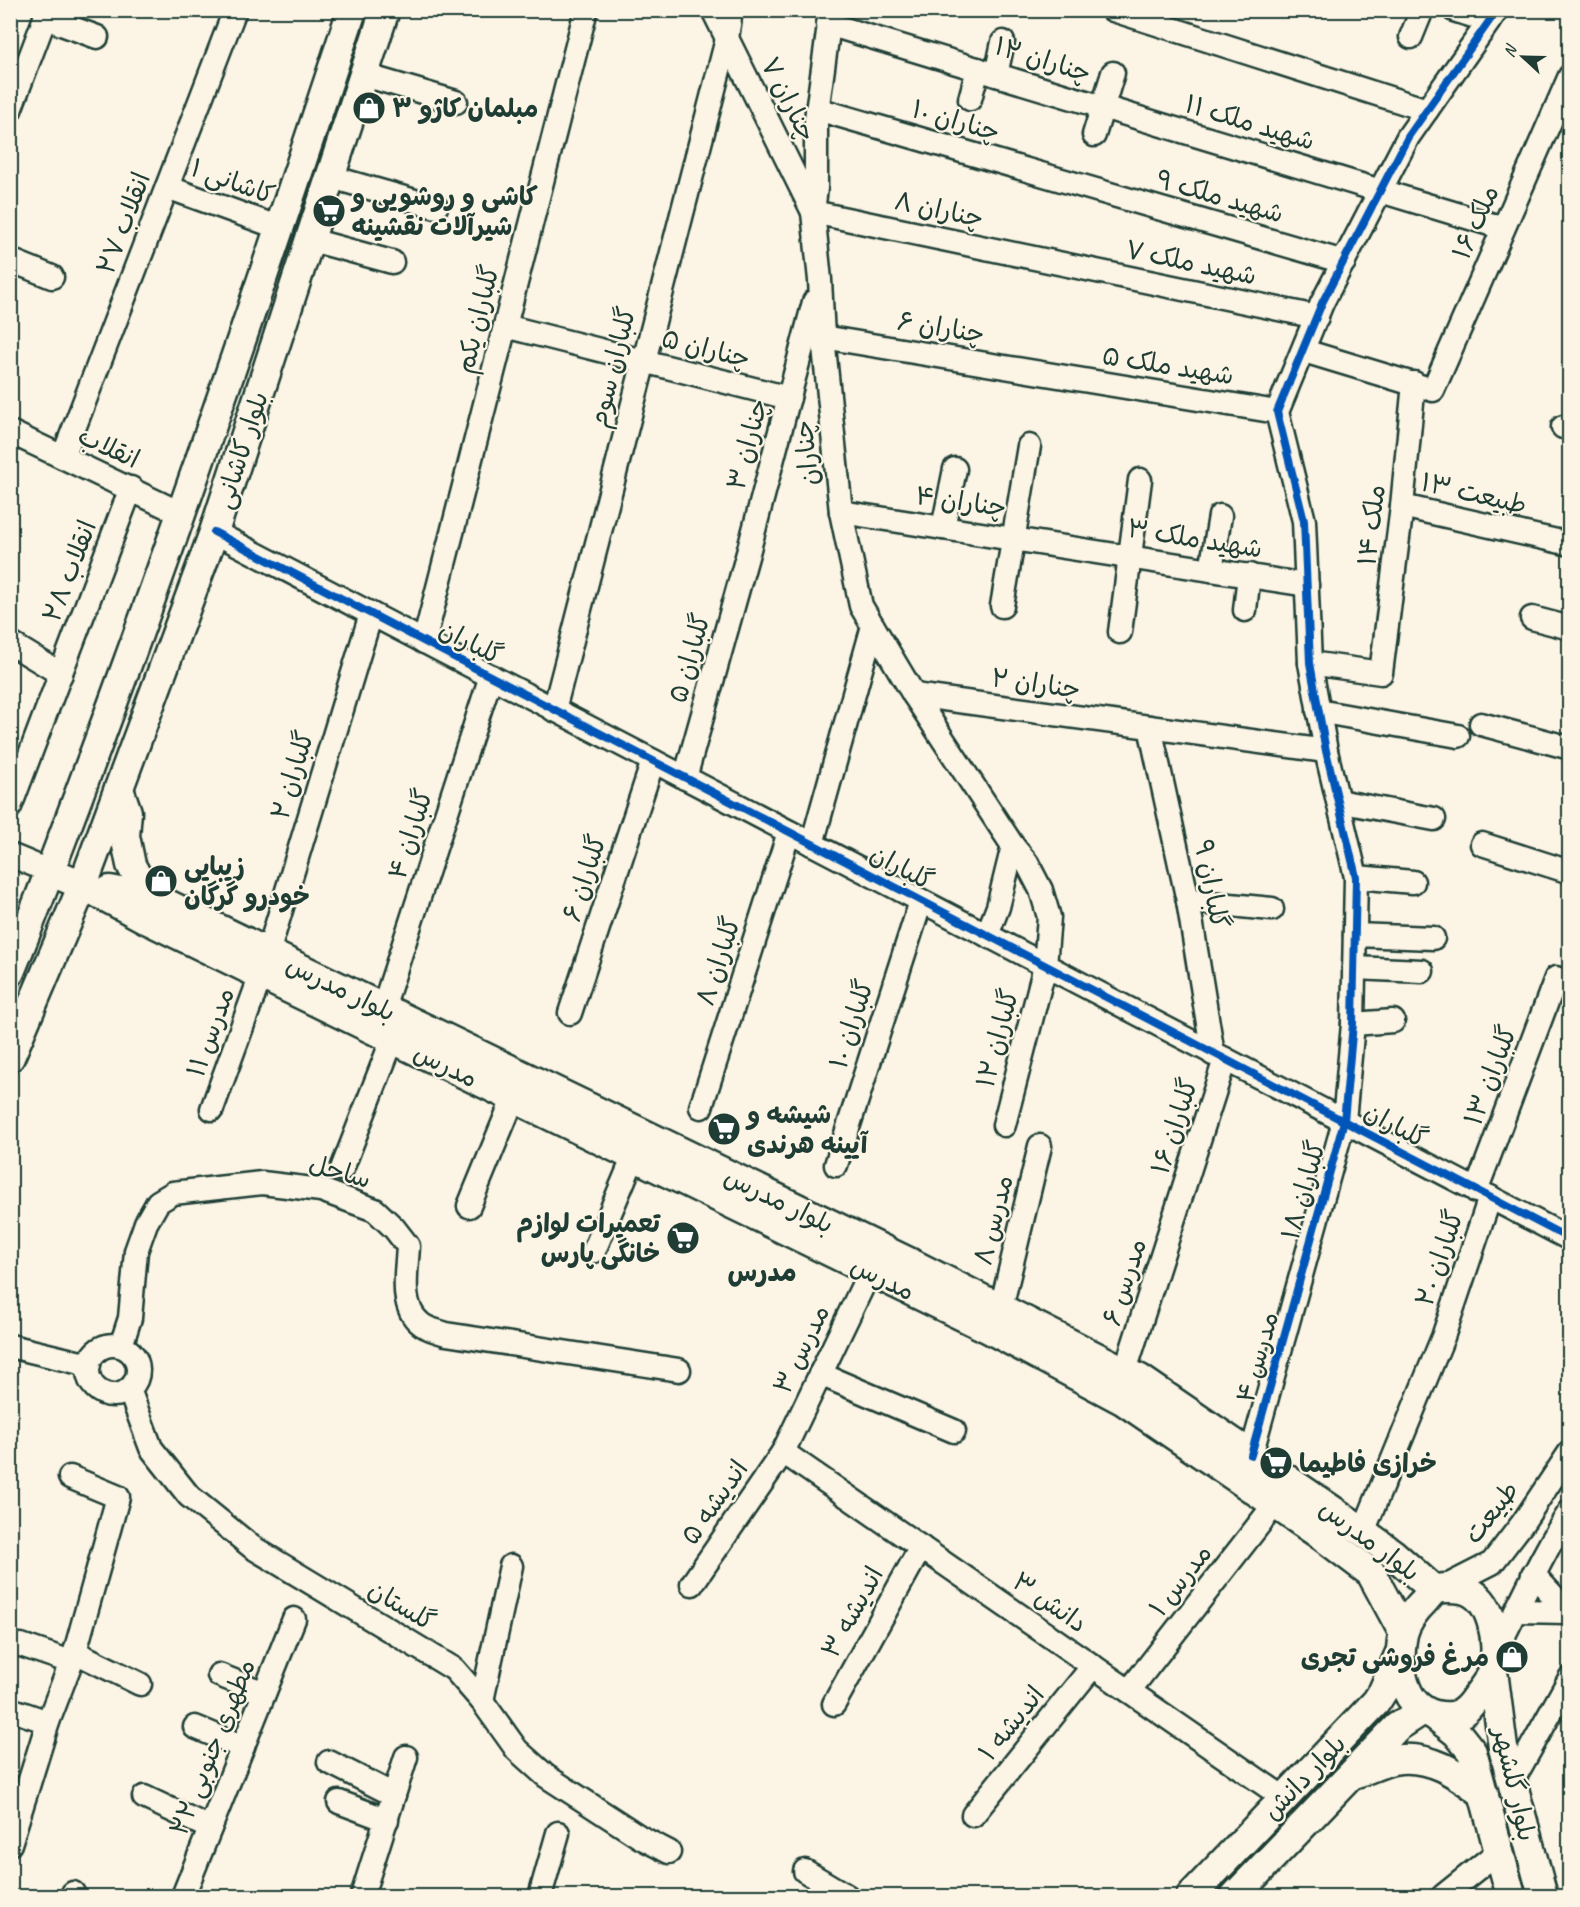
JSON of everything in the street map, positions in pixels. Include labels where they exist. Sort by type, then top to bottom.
[{"type":"main road","name":"بلوار کاشانی","points":[[10,972],[51,872],[182,514],[352,10]]},
{"type":"main road","name":"بلوار کاشانی","points":[[10,1057],[83,885],[214,532],[385,10]]},
{"type":"main road","points":[[182,514],[214,532]]},
{"type":"main road","points":[[119,789],[128,812],[125,836],[131,865],[139,880],[157,899]]},
{"type":"main road","points":[[51,872],[83,885]]},
{"type":"main road","name":"مدرس","points":[[83,885],[148,920],[265,964],[393,1038],[634,1156],[789,1218],[870,1271],[989,1329],[1124,1401],[1371,1573],[1403,1640]]},
{"type":"main road","name":"بلوار مدرس","points":[[83,885],[157,899],[265,964],[382,1008],[789,1218],[1001,1308],[1125,1371],[1363,1532],[1437,1589]]},
{"type":"main road","points":[[1437,1589],[1464,1589],[1479,1599],[1490,1616],[1495,1633],[1493,1663],[1486,1684],[1468,1709],[1454,1716],[1429,1712],[1411,1698],[1403,1685],[1400,1663],[1403,1640],[1414,1612],[1437,1589]]},
{"type":"main road","name":"بلوار دانش","points":[[1191,1896],[1376,1702],[1383,1691],[1403,1640]]},
{"type":"main road","name":"بلوار گلشهر","points":[[1493,1663],[1503,1748],[1543,1896]]},
{"type":"main road","name":"بلوار دانش","points":[[1235,1896],[1396,1727],[1429,1712]]},
{"type":"main road","name":"بلوار گلشهر","points":[[1429,1712],[1457,1734],[1473,1752],[1511,1896]]},
{"type":"main road","points":[[1352,1774],[1393,1760],[1419,1759],[1459,1775],[1484,1794]]},
{"type":"street","name":"انقلاب ۲۷","points":[[63,457],[235,10]]},
{"type":"street","name":"گلباران یکم","points":[[424,642],[586,10]]},
{"type":"street","name":"چناران ۷","points":[[713,10],[813,212]]},
{"type":"street","name":"گلباران سوم","points":[[554,710],[727,39],[731,10]]},
{"type":"street","points":[[1113,10],[1427,110]]},
{"type":"street","points":[[1411,37],[1422,10]]},
{"type":"street","points":[[1278,412],[1317,317],[1408,137],[1493,16],[1454,10]]},
{"type":"street","points":[[10,110],[46,14],[97,37]]},
{"type":"street","name":"چناران ۱۲","points":[[829,17],[987,72],[1104,108]]},
{"type":"street","name":"چناران","points":[[829,17],[817,109],[813,212],[841,512],[861,606],[914,695],[1013,846]]},
{"type":"street","points":[[970,99],[1003,42]]},
{"type":"street","points":[[1094,135],[1113,73]]},
{"type":"street","points":[[364,75],[456,102]]},
{"type":"street","name":"ملک ۱۶","points":[[1423,387],[1503,228],[1569,76]]},
{"type":"street","name":"شهید ملک ۱۱","points":[[1104,108],[1503,228]]},
{"type":"street","name":"چناران ۱۰","points":[[817,109],[1080,185]]},
{"type":"street","points":[[331,177],[436,207]]},
{"type":"street","name":"شهید ملک ۹","points":[[1080,185],[1344,261]]},
{"type":"street","name":"۱ کاشانی","points":[[167,187],[280,228]]},
{"type":"street","name":"چناران ۸","points":[[813,212],[1054,262]]},
{"type":"street","points":[[311,240],[392,262]]},
{"type":"street","points":[[10,260],[52,277]]},
{"type":"street","name":"شهید ملک ۷","points":[[1054,262],[1317,317]]},
{"type":"street","name":"چناران ۳","points":[[748,553],[820,280]]},
{"type":"street","name":"۵ چناران","points":[[505,327],[789,398]]},
{"type":"street","name":"چناران ۶","points":[[823,337],[1050,374]]},
{"type":"street","points":[[1304,351],[1423,387]]},
{"type":"street","name":"شهید ملک ۵","points":[[1050,374],[1278,412]]},
{"type":"street","name":"ملک ۱۴","points":[[1310,663],[1381,673],[1402,506],[1423,387]]},
{"type":"street","name":"گلباران ۱۸","points":[[1278,412],[1304,521],[1310,663],[1318,711],[1356,877],[1353,1024],[1344,1121],[1302,1270]]},
{"type":"street","name":"انقلاب","points":[[10,432],[182,514]]},
{"type":"street","points":[[1002,606],[1029,446]]},
{"type":"street","points":[[944,528],[955,469]]},
{"type":"street","points":[[1120,632],[1140,480]]},
{"type":"street","name":"۲۸ انقلاب","points":[[10,807],[19,756],[61,674],[131,488]]},
{"type":"street","name":"طبیعت ۱۳","points":[[1402,506],[1569,544]]},
{"type":"street","name":"۴ چناران","points":[[841,512],[1074,548]]},
{"type":"street","points":[[1211,570],[1220,516]]},
{"type":"street","name":"گلباران","points":[[214,532],[1569,1239]]},
{"type":"street","name":"۳ شهید ملک","points":[[1074,548],[1307,585]]},
{"type":"street","name":"گلباران ۵","points":[[685,778],[748,553]]},
{"type":"street","points":[[1245,610],[1249,575]]},
{"type":"street","name":"گلباران ۲","points":[[265,964],[371,614]]},
{"type":"street","points":[[1533,618],[1569,628]]},
{"type":"street","points":[[812,844],[873,626]]},
{"type":"street","points":[[10,643],[61,674]]},
{"type":"street","name":"گلباران ۴","points":[[382,1008],[491,676]]},
{"type":"street","name":"۲ چناران","points":[[914,695],[1326,751]]},
{"type":"street","points":[[1318,711],[1458,736]]},
{"type":"street","points":[[1481,723],[1569,748]]},
{"type":"street","name":"۹ گلباران","points":[[1150,728],[1219,1056]]},
{"type":"street","name":"گلباران ۶","points":[[570,1013],[653,761]]},
{"type":"street","points":[[1338,801],[1434,819]]},
{"type":"street","name":"گلباران ۸","points":[[701,1107],[789,832]]},
{"type":"street","points":[[1482,844],[1569,872]]},
{"type":"street","points":[[987,935],[998,907],[1013,846]]},
{"type":"street","name":"گلباران ۱۲","points":[[1004,1125],[1045,966],[1049,917],[1041,890],[1027,863],[1013,846]]},
{"type":"street","points":[[10,855],[51,872]]},
{"type":"street","points":[[1356,877],[1413,882]]},
{"type":"street","name":"گلباران ۱۰","points":[[837,1165],[921,901]]},
{"type":"street","points":[[1188,901],[1272,909]]},
{"type":"street","points":[[1355,935],[1433,938]]},
{"type":"street","name":"مدرس ۱۱","points":[[212,1109],[265,964]]},
{"type":"street","points":[[1354,968],[1422,971]]},
{"type":"street","name":"۱۳ گلباران","points":[[1483,1194],[1563,981]]},
{"type":"street","points":[[1353,1024],[1393,1021]]},
{"type":"street","points":[[342,1169],[393,1038]]},
{"type":"street","name":"گلباران ۱۶","points":[[1177,1210],[1219,1056]]},
{"type":"street","points":[[470,1206],[514,1097]]},
{"type":"street","name":"مدرس ۸","points":[[1001,1308],[1040,1146]]},
{"type":"street","points":[[594,1251],[634,1156]]},
{"type":"street","name":"ساحل","points":[[121,1346],[130,1318],[136,1251],[146,1223],[158,1202],[173,1193],[262,1183],[321,1190],[375,1210],[394,1228],[408,1246],[406,1280],[408,1307],[420,1324],[446,1334],[679,1370]]},
{"type":"street","name":"گلباران ۲۰","points":[[1363,1532],[1443,1336],[1483,1194]]},
{"type":"street","name":"مدرس ۶","points":[[1125,1371],[1177,1210]]},
{"type":"street","name":"مدرس ۴","points":[[1251,1455],[1302,1270]]},
{"type":"street","name":"مدرس ۳","points":[[783,1452],[870,1271]]},
{"type":"street","points":[[113,1345],[121,1346],[133,1355],[137,1362],[138,1374],[129,1389],[115,1395],[107,1394],[93,1384],[89,1376],[89,1365],[95,1353],[102,1348],[113,1345]]},
{"type":"street","points":[[10,1346],[89,1365]]},
{"type":"street","points":[[820,1374],[954,1431]]},
{"type":"street","name":"گلستان","points":[[129,1389],[151,1448],[189,1496],[252,1547],[454,1669],[482,1701],[517,1750],[546,1776],[640,1837],[669,1852]]},
{"type":"street","name":"دانش ۳","points":[[783,1452],[1284,1798]]},
{"type":"street","name":"اندیشه ۵","points":[[692,1584],[783,1452]]},
{"type":"street","name":"طبیعت","points":[[1437,1589],[1492,1563],[1522,1524],[1569,1452]]},
{"type":"street","points":[[10,1844],[48,1722],[73,1657],[118,1497],[70,1477]]},
{"type":"street","name":"مدرس ۱","points":[[1129,1691],[1275,1504]]},
{"type":"street","points":[[1493,1663],[1533,1574],[1569,1511]]},
{"type":"street","name":"اندیشه ۳","points":[[834,1704],[921,1547]]},
{"type":"street","points":[[482,1701],[511,1566]]},
{"type":"street","points":[[1533,1574],[1568,1613]]},
{"type":"street","points":[[1517,1611],[1568,1613]]},
{"type":"street","name":"مطهری جنوبی ۲۲","points":[[183,1896],[294,1619]]},
{"type":"street","points":[[21,1645],[73,1657],[140,1684]]},
{"type":"street","name":"اندیشه ۱","points":[[973,1815],[1093,1666]]},
{"type":"street","points":[[219,1675],[264,1693]]},
{"type":"street","points":[[1512,1782],[1569,1678]]},
{"type":"street","points":[[10,1709],[48,1722]]},
{"type":"street","points":[[195,1726],[243,1747]]},
{"type":"street","points":[[362,1896],[406,1758]]},
{"type":"street","points":[[329,1762],[394,1795]]},
{"type":"street","points":[[144,1797],[210,1828]]},
{"type":"street","points":[[339,1802],[387,1820]]},
{"type":"street","points":[[540,1896],[558,1833]]},
{"type":"street","points":[[1443,1896],[1499,1851]]},
{"type":"street","points":[[805,1871],[847,1896]]},
{"type":"cycle path","points":[[1251,1455],[1344,1121],[1353,1024],[1356,877],[1326,751],[1310,663],[1304,521],[1277,412],[1322,303],[1408,137],[1497,10]]},
{"type":"cycle path","points":[[214,532],[1570,1239]]},
{"type":"place","name":"مبلمان کاژو ۳","points":[[369,108]]},
{"type":"place","name":"کاشی و روشویی و شیرآلات نقشینه","points":[[329,211]]},
{"type":"place","name":"زیبایی خودرو گرگان","points":[[161,881]]},
{"type":"place","name":"شیشه و آیینه هرندی","points":[[724,1129]]},
{"type":"place","name":"تعمیرات لوازم خانگی پارس","points":[[683,1238]]},
{"type":"place","name":"خرازی فاطیما","points":[[1276,1463]]},
{"type":"place","name":"مرغ فروشی تجری","points":[[1512,1657]]},
{"type":"district","name":"مدرس","points":[[762,1272]]}]
